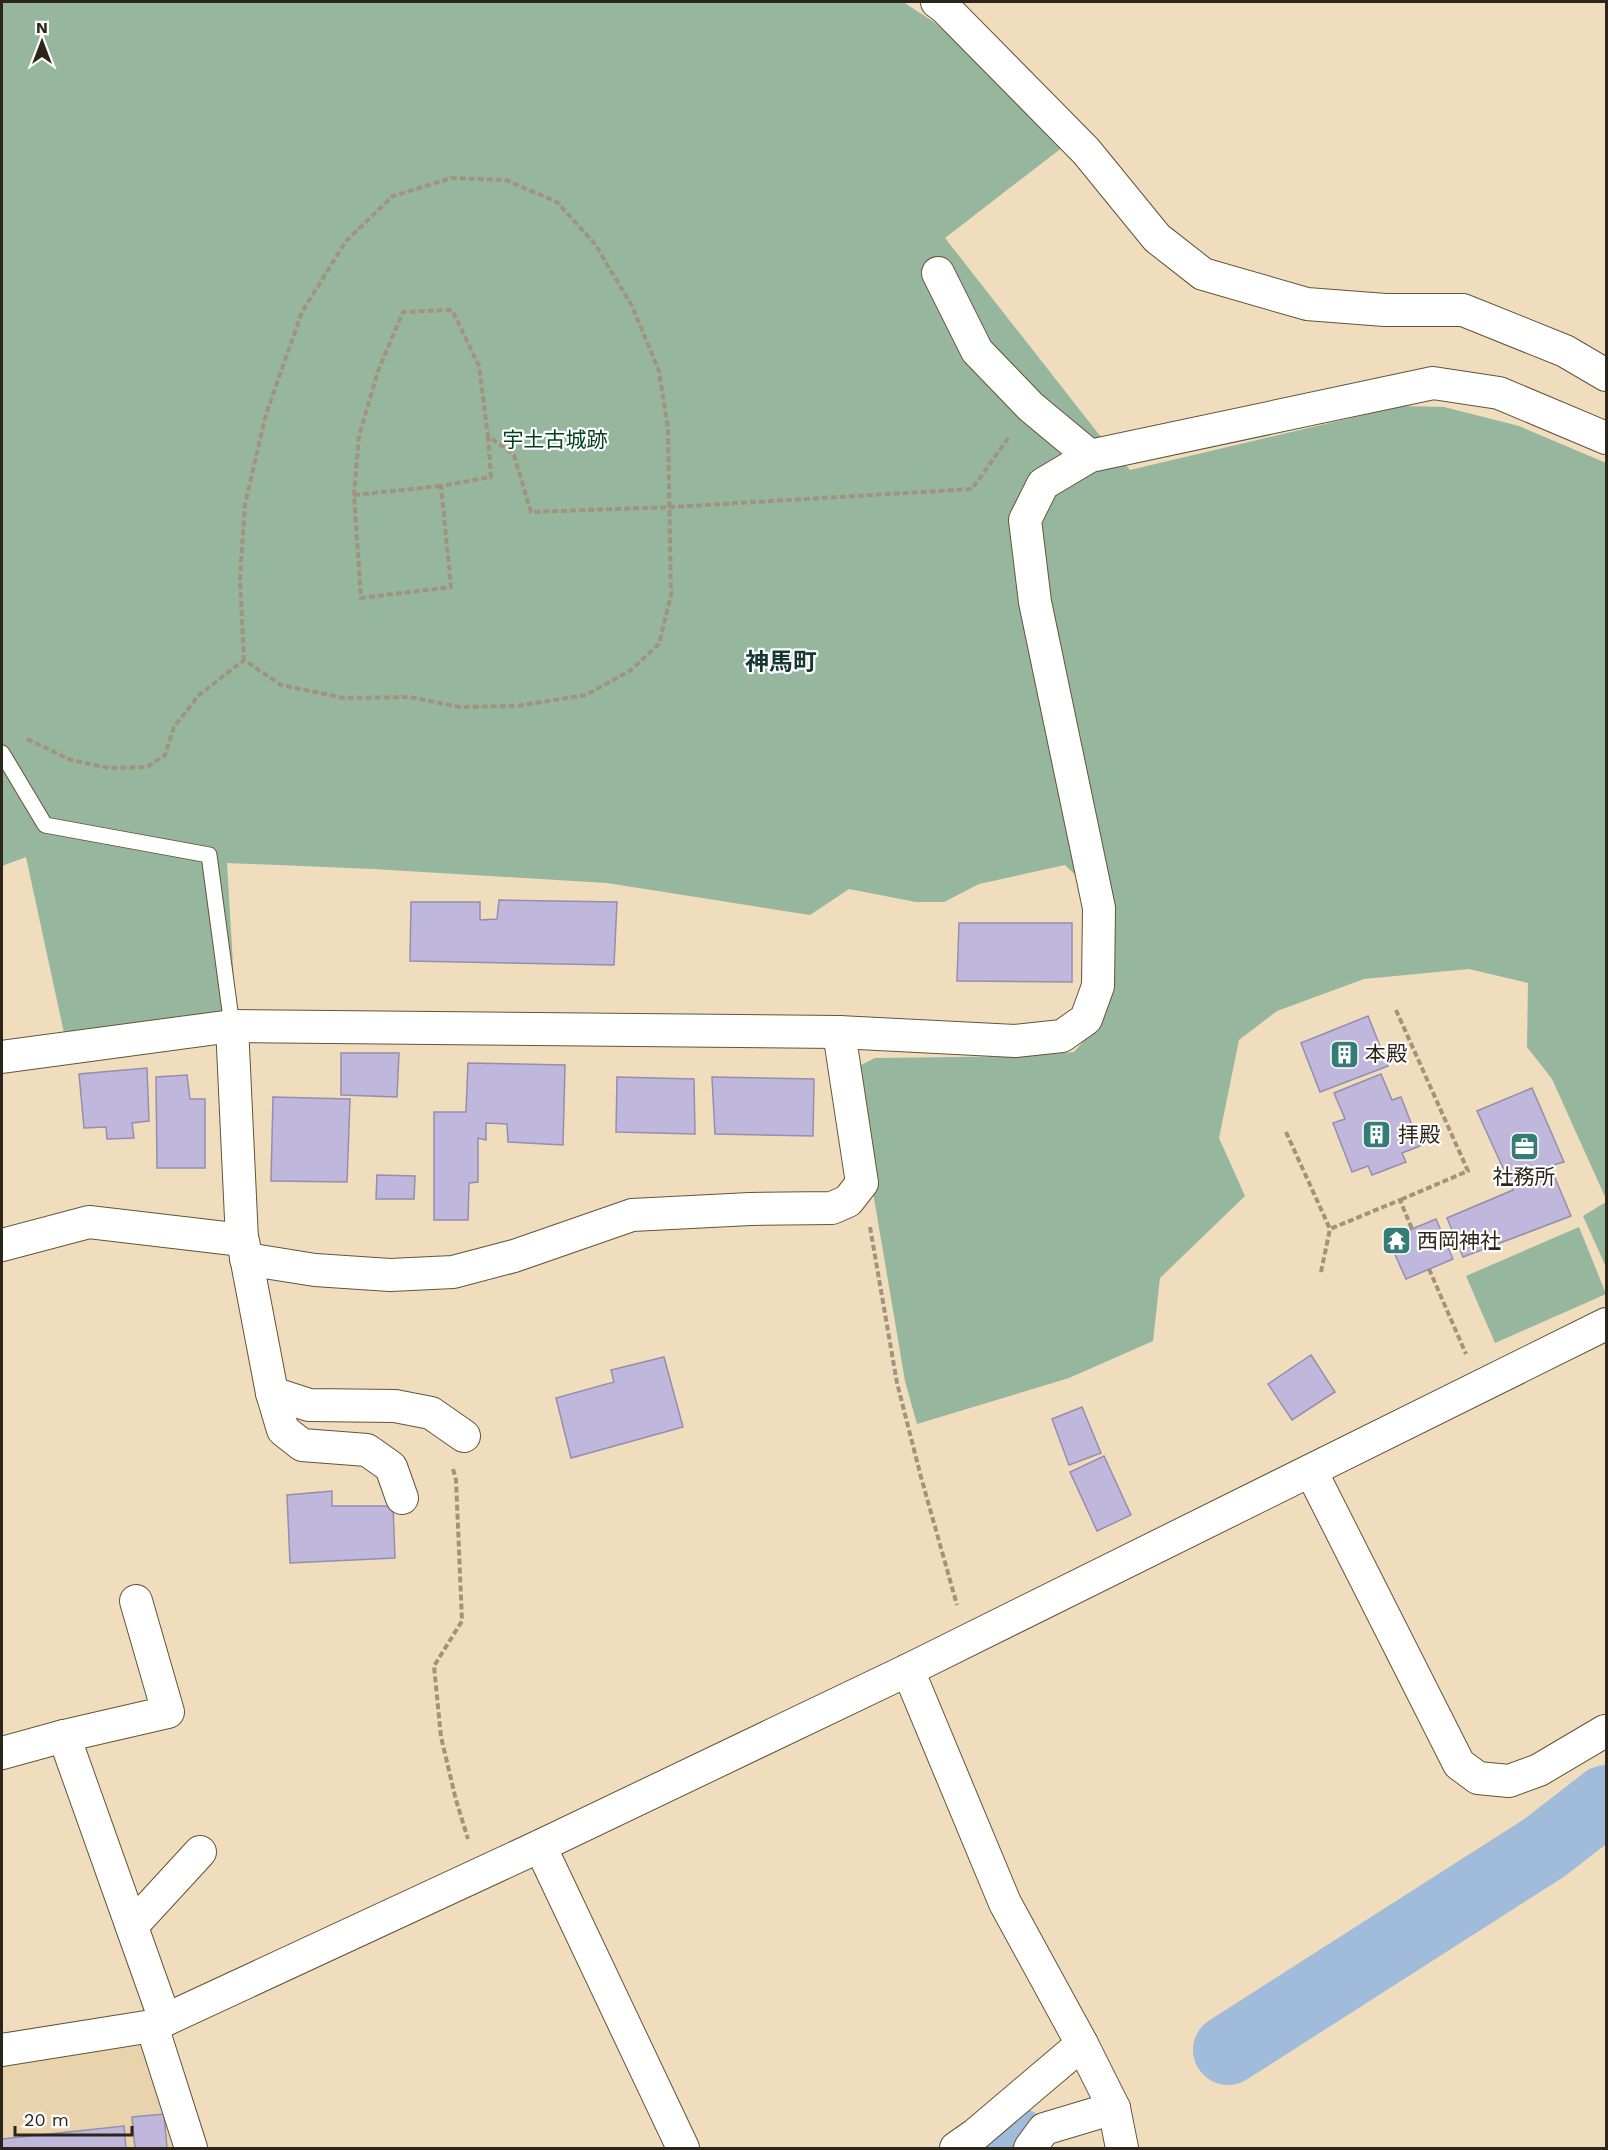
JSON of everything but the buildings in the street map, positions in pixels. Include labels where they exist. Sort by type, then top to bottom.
[{"type":"street","points":[[937,2],[1086,151],[1157,238],[1203,274],[1307,304],[1385,310],[1463,310],[1565,351],[1606,375]]},
{"type":"street","points":[[938,273],[977,351],[1031,407],[1089,456]]},
{"type":"street","points":[[2,1057],[232,1026],[839,1032],[1015,1041],[1062,1036],[1086,1019],[1098,986],[1099,908],[1035,602],[1025,520],[1043,484],[1089,456],[1432,383],[1498,393],[1606,438]]},
{"type":"street","points":[[232,1026],[244,1250],[272,1393],[283,1430],[302,1445],[367,1450],[391,1467],[402,1498]]},
{"type":"street","points":[[2,1245],[89,1222],[244,1250],[315,1270],[390,1275],[453,1272],[514,1256],[632,1215],[750,1209],[832,1208],[848,1201],[862,1183],[839,1032]]},
{"type":"street","points":[[2,2050],[158,2023],[540,1846],[908,1670],[1606,1324]]},
{"type":"street","points":[[272,1393],[309,1405],[395,1406],[431,1413],[464,1436]]},
{"type":"street","points":[[1311,1470],[1459,1764],[1478,1778],[1509,1780],[1539,1770],[1605,1731]]},
{"type":"street","points":[[2,1753],[168,1712],[136,1600]]},
{"type":"street","points":[[908,1670],[1005,1904],[1082,2044],[1114,2108],[1122,2148]]},
{"type":"street","points":[[64,1736],[132,1926],[191,2148]]},
{"type":"street","points":[[540,1846],[682,2148]]},
{"type":"street","points":[[132,1926],[200,1852]]},
{"type":"street","points":[[956,2148],[976,2134],[1082,2044]]},
{"type":"street","points":[[1030,2148],[1044,2129],[1114,2108]]},
{"type":"lane","points":[[2,753],[45,825],[209,855],[232,1026]]},
{"type":"path","points":[[451,178],[506,180],[557,202],[595,244],[632,306],[659,371],[668,429],[671,595],[658,644],[631,670],[586,695],[516,706],[460,707],[410,697],[344,698],[281,685],[244,660],[240,578],[244,504],[266,414],[302,312],[346,241],[393,196],[451,178]]},
{"type":"path","points":[[354,495],[441,486],[491,477],[479,366],[452,310],[404,312],[378,371],[359,436],[354,495],[361,598],[451,587],[441,486]]},
{"type":"path","points":[[488,436],[514,455],[531,512],[671,507],[972,489],[1031,407]]},
{"type":"path","points":[[26,739],[71,760],[109,768],[147,767],[165,756],[174,727],[199,695],[244,660]]},
{"type":"path","points":[[1330,1229],[1468,1171],[1396,1010]]},
{"type":"path","points":[[1286,1132],[1330,1229],[1321,1272]]},
{"type":"path","points":[[862,1183],[897,1383],[921,1477],[968,1641]]},
{"type":"path","points":[[1400,1200],[1412,1229]]},
{"type":"path","points":[[1429,1269],[1467,1356]]},
{"type":"path","points":[[451,1464],[456,1480],[462,1621],[434,1666],[441,1737],[456,1800],[479,1874]]},
{"type":"shaded area","points":[[142,2044],[177,2148],[2,2148],[2,2062]]},
{"type":"green space","name":"宇土古城跡","points":[[2,2],[903,2],[934,22],[1068,143],[945,238],[1097,432],[1130,470],[1402,406],[1444,407],[1519,426],[1606,463],[1606,1199],[1552,1079],[1527,1047],[1528,983],[1469,969],[1364,979],[1277,1011],[1239,1040],[1219,1138],[1245,1196],[1160,1278],[1153,1341],[1069,1378],[917,1424],[905,1381],[855,1086],[859,1066],[875,1058],[1028,1056],[1074,1052],[1102,1020],[1109,908],[1065,865],[979,884],[944,902],[916,902],[849,889],[810,915],[607,883],[227,863],[236,1015],[64,1033],[26,857],[2,866]]},
{"type":"green space","points":[[1606,1202],[1606,1267],[1583,1216]]},
{"type":"green space","points":[[1579,1227],[1606,1294],[1495,1343],[1466,1276]]},
{"type":"waterway","points":[[1228,2050],[1544,1848],[1606,1800]]},
{"type":"waterway","points":[[1009,2148],[1014,2141]]},
{"type":"place","name":"本殿","points":[[1344,1054]]},
{"type":"place","name":"拝殿","points":[[1377,1135]]},
{"type":"place","name":"社務所","points":[[1524,1146]]},
{"type":"place","name":"西岡神社","points":[[1396,1241]]},
{"type":"district","name":"神馬町","points":[[781,662]]}]
